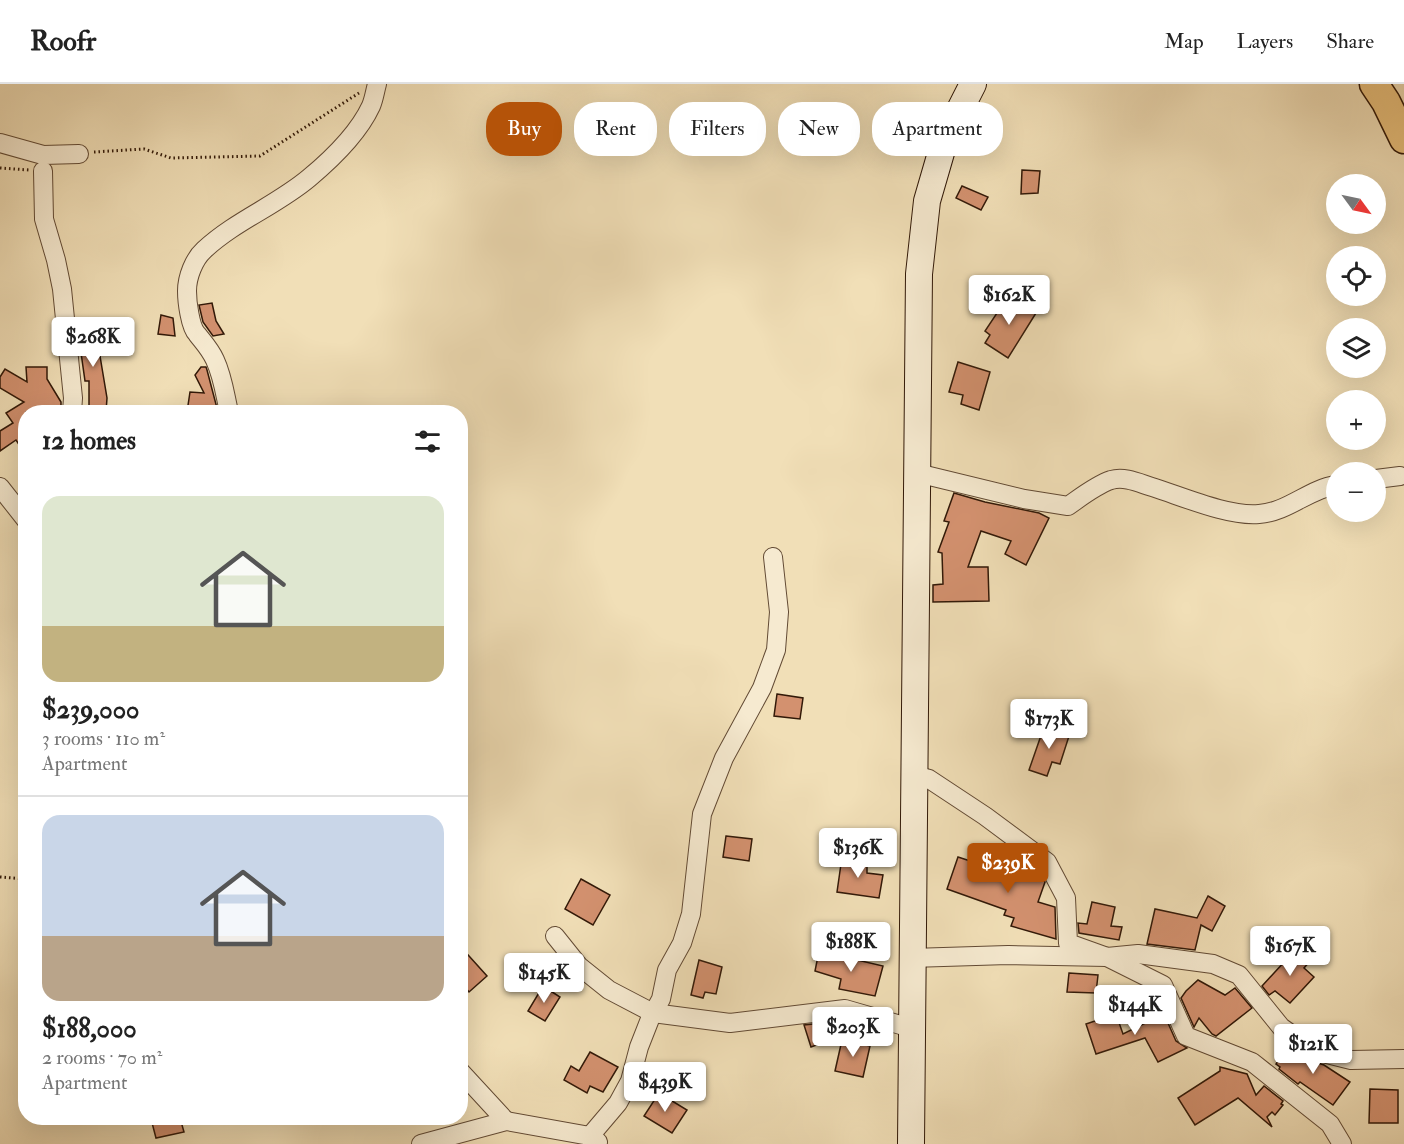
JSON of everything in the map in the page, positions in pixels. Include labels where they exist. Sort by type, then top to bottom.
[{"type":"main road","points":[[1374,84],[1386,102],[1404,139]]},
{"type":"street","points":[[911,1144],[919,274],[927,201],[945,140],[973,84]]},
{"type":"street","points":[[228,405],[216,361],[207,345],[195,333],[188,303],[188,276],[203,251],[292,191],[332,157],[357,130],[372,105],[370,87]]},
{"type":"street","points":[[0,143],[43,155],[79,154]]},
{"type":"street","points":[[43,171],[44,219],[62,289],[72,405]]},
{"type":"street","points":[[917,473],[1024,499],[1068,506],[1112,480],[1130,480],[1228,511],[1258,514],[1282,510],[1326,487]]},
{"type":"street","points":[[1386,478],[1400,476]]},
{"type":"street","points":[[0,487],[18,510]]},
{"type":"street","points":[[421,1144],[506,1121],[596,1140],[630,1081],[639,1047],[661,999],[667,970],[682,943],[691,914],[702,814],[724,758],[762,688],[776,650],[779,612],[772,557]]},
{"type":"street","points":[[914,775],[930,779],[1047,862],[1066,898],[1068,943],[1107,957],[1163,985],[1186,1036],[1252,1062],[1330,1124],[1342,1144]]},
{"type":"street","points":[[555,936],[579,966],[609,990],[653,1013],[730,1023],[845,1009],[911,1029]]},
{"type":"street","points":[[911,958],[1008,955],[1107,957],[1138,954],[1213,964],[1239,975],[1281,1027],[1315,1051],[1352,1060],[1404,1059]]},
{"type":"street","points":[[468,1080],[506,1121]]},
{"type":"path","points":[[79,154],[144,149],[171,158],[260,156],[370,87]]},
{"type":"path","points":[[0,168],[43,171]]},
{"type":"path","points":[[0,877],[18,878]]},
{"type":"building","points":[[1022,170],[1040,171],[1038,193],[1021,194]]},
{"type":"building","points":[[962,186],[988,197],[981,210],[956,198]]},
{"type":"building","points":[[1018,294],[1029,302],[1025,308],[1036,313],[1008,358],[985,343],[990,335],[985,331],[1005,301],[1012,304]]},
{"type":"building","points":[[212,303],[216,321],[224,334],[213,336],[203,322],[199,305]]},
{"type":"building","points":[[161,315],[173,318],[175,336],[158,334]]},
{"type":"building","points":[[77,324],[94,324],[96,341],[100,341],[106,405],[89,405],[89,381],[85,381]]},
{"type":"building","points":[[958,362],[990,372],[979,410],[961,404],[963,395],[949,392]]},
{"type":"building","points":[[26,367],[47,367],[47,379],[61,405],[19,405],[24,402],[0,388],[0,377],[5,369],[27,382]]},
{"type":"building","points":[[201,367],[206,367],[216,405],[188,405],[190,392],[204,393],[195,375]]},
{"type":"building","points":[[18,406],[18,443],[16,440],[0,451],[0,431],[13,423],[6,413]]},
{"type":"building","points":[[954,493],[1039,513],[1049,518],[1026,565],[1005,554],[1011,541],[981,531],[968,567],[988,567],[989,601],[933,602],[933,585],[943,584],[942,553],[938,552],[949,522],[944,521]]},
{"type":"building","points":[[777,694],[803,698],[800,719],[774,716]]},
{"type":"building","points":[[1045,724],[1070,733],[1060,764],[1052,762],[1047,776],[1029,770]]},
{"type":"building","points":[[726,836],[752,839],[749,861],[723,857]]},
{"type":"building","points":[[842,857],[867,861],[867,873],[883,875],[879,898],[837,892]]},
{"type":"building","points":[[958,857],[1016,876],[1021,859],[1038,870],[1045,882],[1038,902],[1055,907],[1056,939],[1011,926],[1014,918],[1004,915],[1006,910],[947,889]]},
{"type":"building","points":[[581,879],[610,895],[593,925],[565,909]]},
{"type":"building","points":[[1208,896],[1225,906],[1212,931],[1201,925],[1195,950],[1147,944],[1155,909],[1197,918]]},
{"type":"building","points":[[1092,902],[1115,907],[1111,926],[1122,927],[1119,940],[1079,933],[1078,923],[1087,924]]},
{"type":"building","points":[[1297,948],[1311,960],[1304,968],[1314,977],[1290,1003],[1275,991],[1269,995],[1262,986]]},
{"type":"building","points":[[819,951],[883,966],[875,996],[839,989],[841,979],[815,971]]},
{"type":"building","points":[[468,955],[487,976],[468,991]]},
{"type":"building","points":[[699,960],[722,967],[716,994],[705,992],[703,998],[691,995]]},
{"type":"building","points":[[1069,973],[1098,975],[1096,993],[1067,992]]},
{"type":"building","points":[[1198,980],[1225,995],[1235,988],[1252,1008],[1216,1036],[1199,1018],[1194,1027],[1181,998]]},
{"type":"building","points":[[543,986],[560,997],[545,1021],[528,1011]]},
{"type":"building","points":[[1116,1014],[1123,1034],[1164,1014],[1176,1041],[1187,1048],[1158,1062],[1145,1038],[1096,1054],[1086,1024]]},
{"type":"building","points":[[841,1021],[846,1034],[811,1047],[804,1025]]},
{"type":"building","points":[[842,1040],[870,1046],[863,1077],[835,1071]]},
{"type":"building","points":[[1288,1046],[1350,1082],[1333,1105],[1300,1082],[1298,1084],[1279,1069],[1280,1067],[1276,1064]]},
{"type":"building","points":[[590,1052],[618,1067],[603,1092],[590,1086],[587,1093],[564,1080],[571,1066],[579,1071]]},
{"type":"building","points":[[1220,1067],[1247,1074],[1256,1095],[1264,1086],[1283,1101],[1281,1104],[1283,1105],[1275,1115],[1272,1112],[1267,1117],[1272,1127],[1238,1098],[1195,1125],[1178,1098],[1220,1071]]},
{"type":"building","points":[[1370,1089],[1398,1090],[1398,1123],[1369,1123]]},
{"type":"building","points":[[659,1093],[687,1110],[672,1133],[644,1116]]},
{"type":"building","points":[[153,1125],[182,1125],[184,1132],[156,1138]]}]
